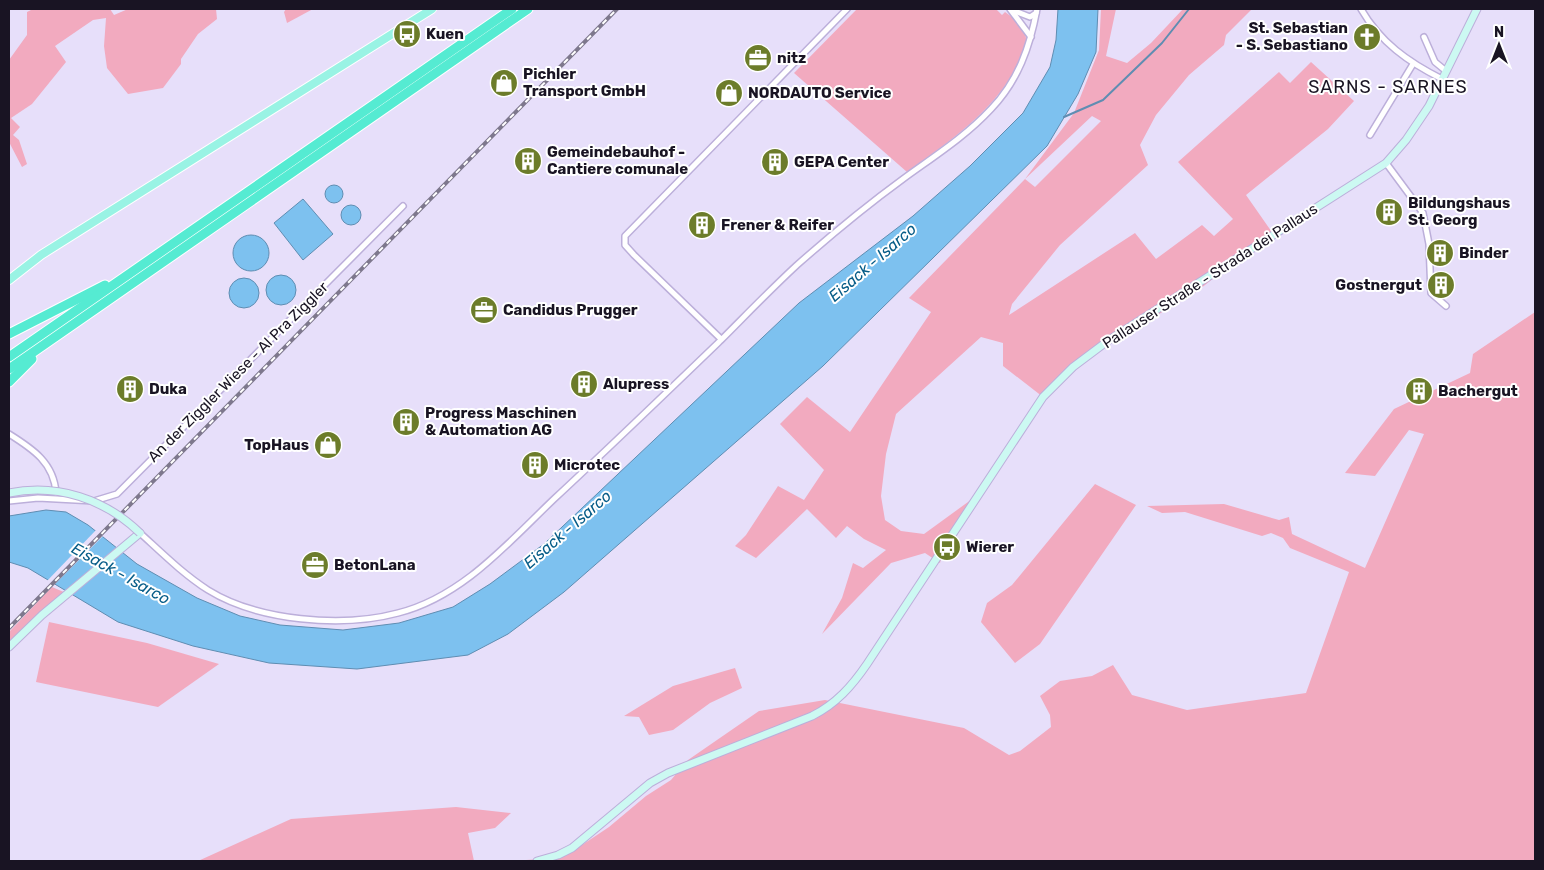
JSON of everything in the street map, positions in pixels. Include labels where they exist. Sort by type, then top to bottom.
[{"type":"highway","points":[[9,357],[512,9]]},
{"type":"highway","points":[[9,369],[528,9]]},
{"type":"highway","points":[[9,334],[130,273]]},
{"type":"highway","points":[[9,382],[60,333]]},
{"type":"main road","points":[[9,280],[49,250],[432,9]]},
{"type":"street","points":[[721,340],[634,255],[625,245],[625,236],[847,9]]},
{"type":"street","points":[[1009,9],[1031,36]]},
{"type":"street","points":[[1009,9],[1030,17],[1036,10]]},
{"type":"street","points":[[1361,9],[1386,42],[1413,64],[1442,79]]},
{"type":"street","name":"Pallauser Straße - Strada dei Pallaus","points":[[537,861],[558,856],[572,848],[650,783],[668,773],[826,709],[855,681],[1043,397],[1073,368],[1109,340],[1386,163],[1419,123],[1477,9]]},
{"type":"street","points":[[9,493],[47,490],[86,498],[114,511],[180,569],[209,591],[241,606],[304,618],[375,618],[399,613],[437,598],[456,587],[483,565],[599,458],[809,255],[885,192],[968,131],[992,109],[1011,84],[1022,63],[1031,36],[1036,10]]},
{"type":"street","points":[[1424,37],[1431,55],[1446,71]]},
{"type":"street","points":[[1370,135],[1413,64]]},
{"type":"street","points":[[1386,163],[1423,213],[1429,244],[1431,293],[1446,306]]},
{"type":"street","name":"An der Ziggler Wiese - Al Pra Ziggler","points":[[9,501],[56,499],[94,501],[117,494],[403,206]]},
{"type":"street","points":[[10,435],[48,464],[55,482],[56,499]]},
{"type":"street","points":[[9,647],[42,615],[140,533]]},
{"type":"shaded area","points":[[33,9],[110,9],[114,15],[128,9],[216,9],[217,19],[198,34],[181,59],[181,64],[163,88],[128,94],[107,68],[104,46],[106,18],[93,20],[55,46],[66,62],[32,104],[11,118],[20,127],[13,135],[19,140],[27,164],[22,167],[9,142],[9,60],[27,35],[27,12]]},
{"type":"shaded area","points":[[286,9],[313,9],[287,23],[284,12]]},
{"type":"shaded area","points":[[857,9],[996,9],[1002,15],[1005,12],[1021,26],[1026,38],[1025,48],[1009,80],[984,110],[955,137],[907,172],[794,73]]},
{"type":"shaded area","points":[[1101,9],[1116,9],[1106,56],[1127,63],[1151,43],[1183,9],[1252,9],[1226,35],[1224,45],[1189,75],[1156,115],[1140,145],[1148,165],[1060,245],[1012,304],[1009,315],[1135,233],[1156,259],[1202,225],[1214,236],[1233,219],[1178,162],[1279,72],[1290,83],[1311,62],[1354,101],[1328,129],[1246,195],[1274,235],[1251,249],[1196,292],[1102,348],[1043,397],[1003,366],[1003,343],[981,337],[896,414],[886,454],[881,496],[885,520],[901,531],[924,534],[979,494],[944,546],[940,563],[925,553],[891,563],[822,634],[842,598],[853,563],[863,568],[886,550],[864,539],[847,526],[836,538],[807,509],[756,558],[735,546],[746,535],[778,486],[804,500],[824,470],[780,424],[807,397],[850,432],[931,312],[909,298],[1025,179],[1074,113],[1099,50]],"holes":[[[1092,116],[1101,121],[1035,187],[1025,179]]]},
{"type":"shaded area","points":[[1535,312],[1535,861],[511,861],[541,859],[576,849],[609,827],[646,796],[671,780],[688,760],[759,711],[825,700],[964,728],[1009,755],[1020,751],[1051,727],[1050,715],[1040,696],[1060,681],[1092,676],[1113,665],[1132,695],[1187,710],[1306,693],[1349,572],[1290,548],[1283,538],[1271,533],[1262,536],[1185,512],[1162,513],[1147,506],[1224,504],[1279,520],[1289,517],[1292,534],[1365,568],[1424,434],[1409,430],[1375,476],[1345,473],[1394,409],[1470,373],[1473,354]]},
{"type":"shaded area","points":[[1095,484],[1136,505],[1040,644],[1015,663],[981,622],[987,603],[1012,585]]},
{"type":"shaded area","points":[[52,587],[66,593],[9,647],[9,632]]},
{"type":"shaded area","points":[[49,622],[147,643],[219,664],[158,707],[36,682]]},
{"type":"shaded area","points":[[735,668],[742,688],[710,703],[673,730],[649,735],[639,717],[624,716],[673,686]]},
{"type":"shaded area","points":[[456,807],[511,813],[495,828],[468,833],[474,861],[198,861],[291,819]]},
{"type":"water","name":"Eisack - Isarco","points":[[1058,9],[1098,9],[1096,52],[1078,94],[1047,146],[823,366],[564,592],[508,634],[468,655],[357,669],[269,663],[193,646],[118,622],[28,568],[9,562],[9,516],[46,510],[66,512],[88,525],[137,564],[197,598],[240,616],[280,625],[343,630],[399,623],[453,607],[490,584],[544,544],[799,303],[913,216],[970,166],[1023,113],[1050,67],[1056,40]]},
{"type":"water","points":[[334,185],[340,188],[343,194],[340,200],[334,203],[328,200],[325,194],[328,188]]},
{"type":"water","points":[[303,199],[333,234],[303,260],[274,223]]},
{"type":"water","points":[[351,205],[358,208],[361,215],[358,222],[351,225],[344,222],[341,215],[344,208]]},
{"type":"water","points":[[251,235],[258,236],[264,240],[268,246],[268,260],[264,266],[258,270],[251,271],[244,270],[238,266],[234,260],[233,253],[234,246],[238,240],[244,236]]},
{"type":"water","points":[[281,275],[287,276],[295,284],[295,296],[287,304],[281,305],[275,304],[267,296],[266,290],[267,284],[275,276]]},
{"type":"water","points":[[244,278],[255,282],[259,293],[255,304],[244,308],[233,304],[229,293],[233,282]]},
{"type":"pier","points":[[97,529],[104,535],[53,586],[46,582]]},
{"type":"waterway","points":[[1064,117],[1103,100],[1162,43],[1189,9]]},
{"type":"railway","points":[[9,628],[617,9]]},
{"type":"place","name":"Kuen","points":[[407,34]]},
{"type":"place","name":"St. Sebastian - S. Sebastiano","points":[[1367,37]]},
{"type":"place","name":"nitz","points":[[758,58]]},
{"type":"place","name":"Pichler Transport GmbH","points":[[504,83]]},
{"type":"place","name":"NORDAUTO Service","points":[[729,93]]},
{"type":"place","name":"Gemeindebauhof - Cantiere comunale","points":[[528,161]]},
{"type":"place","name":"GEPA Center","points":[[775,162]]},
{"type":"place","name":"Bildungshaus St. Georg","points":[[1389,212]]},
{"type":"place","name":"Frener & Reifer","points":[[702,225]]},
{"type":"place","name":"Binder","points":[[1440,253]]},
{"type":"place","name":"Gostnergut","points":[[1441,285]]},
{"type":"place","name":"Candidus Prugger","points":[[484,310]]},
{"type":"place","name":"Alupress","points":[[584,384]]},
{"type":"place","name":"Duka","points":[[130,389]]},
{"type":"place","name":"Bachergut","points":[[1419,391]]},
{"type":"place","name":"Progress Maschinen & Automation AG","points":[[406,422]]},
{"type":"place","name":"TopHaus","points":[[328,445]]},
{"type":"place","name":"Microtec","points":[[535,465]]},
{"type":"place","name":"Wierer","points":[[947,547]]},
{"type":"place","name":"BetonLana","points":[[315,565]]},
{"type":"district","name":"SARNS - SARNES","points":[[1388,87]]}]
